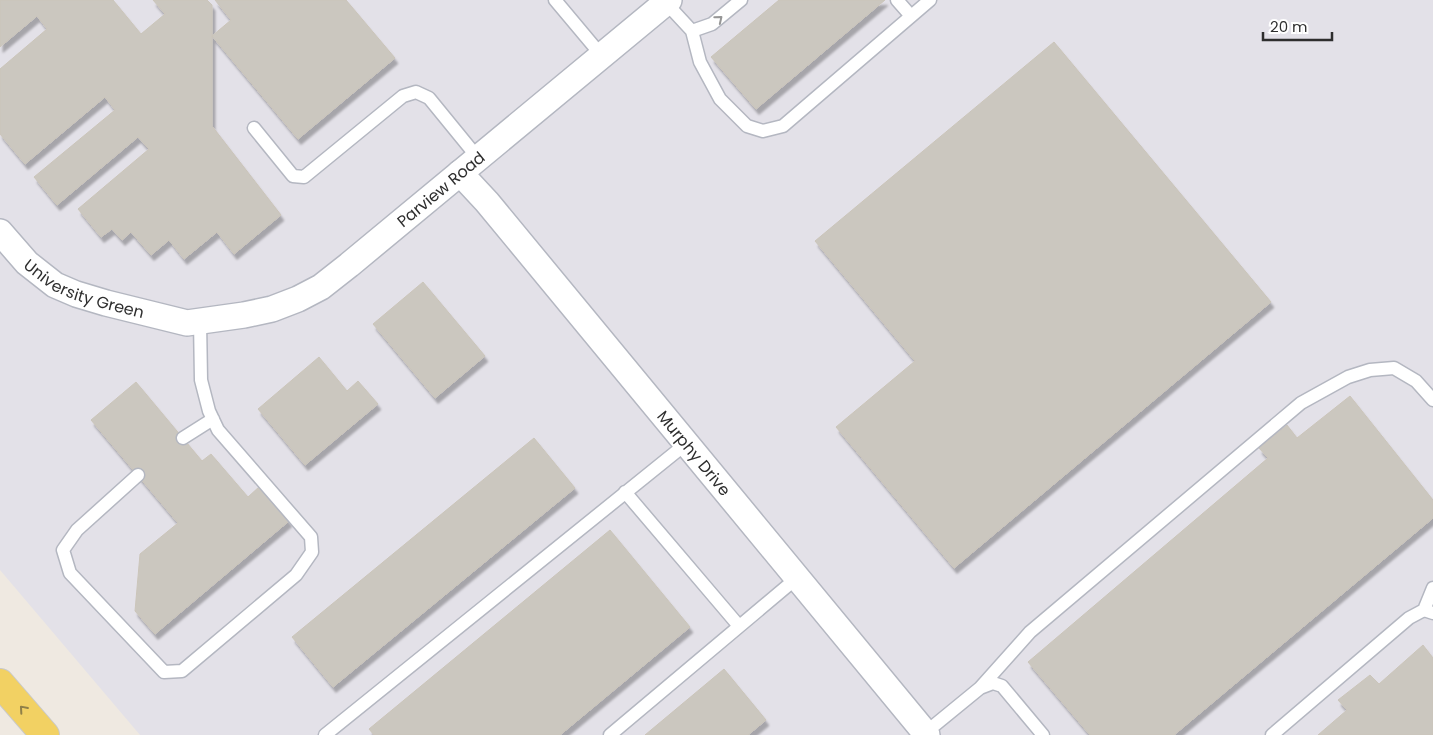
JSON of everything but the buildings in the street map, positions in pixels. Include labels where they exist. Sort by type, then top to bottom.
[{"type":"main road","points":[[0,683],[45,735]]},
{"type":"street","name":"Parview Road","points":[[192,322],[272,309],[298,299],[321,287],[668,1]]},
{"type":"street","name":"Murphy Drive","points":[[469,165],[487,202],[926,734]]},
{"type":"street","name":"University Green","points":[[0,232],[27,264],[55,284],[76,294],[106,303],[192,322]]},
{"type":"lane","points":[[555,0],[602,56]]},
{"type":"lane","points":[[692,31],[712,24],[741,0]]},
{"type":"lane","points":[[897,0],[911,16]]},
{"type":"lane","points":[[668,1],[692,31],[700,62],[720,99],[747,126],[763,131],[783,126],[930,0]]},
{"type":"lane","points":[[254,128],[294,176],[304,177],[402,96],[416,92],[429,98],[469,165]]},
{"type":"lane","points":[[138,476],[77,530],[63,550],[70,573],[164,672],[182,670],[296,575],[312,552],[311,537],[218,430],[212,419],[201,380],[192,322]]},
{"type":"lane","points":[[926,734],[980,688],[1030,632],[1301,403],[1348,376],[1370,370],[1394,368],[1416,381],[1433,400]]},
{"type":"lane","points":[[183,438],[212,419]]},
{"type":"lane","points":[[325,735],[686,443]]},
{"type":"lane","points":[[625,492],[739,626]]},
{"type":"lane","points":[[610,735],[798,578]]},
{"type":"lane","points":[[1272,735],[1408,618],[1428,611],[1433,588]]},
{"type":"lane","points":[[980,688],[993,683],[1002,686],[1043,735]]},
{"type":"shaded area","points":[[0,0],[1433,0],[1433,735],[140,735],[0,570]]}]
